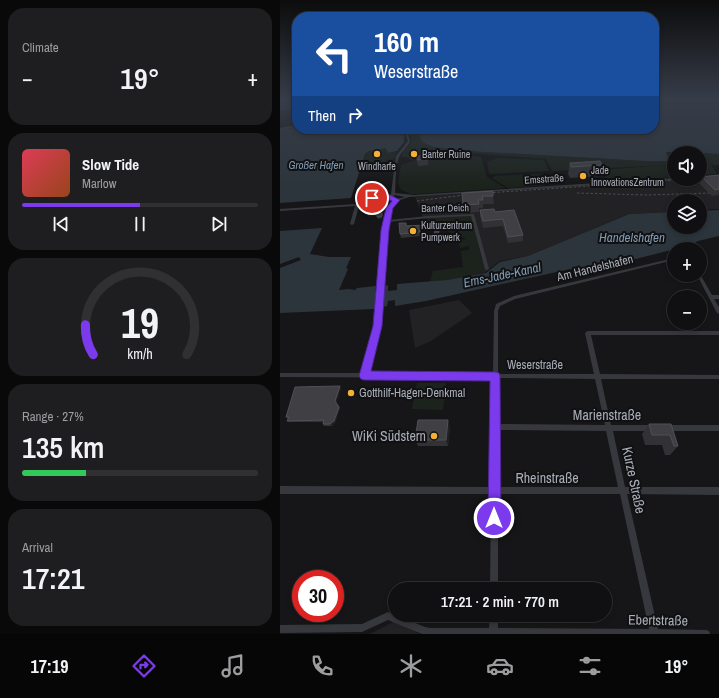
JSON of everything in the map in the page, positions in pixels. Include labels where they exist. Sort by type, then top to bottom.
[{"type":"street","points":[[364,376],[377,326],[384,242],[390,206],[394,197],[394,178],[398,156],[407,146],[409,140],[407,134]]},
{"type":"street","points":[[707,177],[719,176]]},
{"type":"street","name":"Emsstraße","points":[[394,197],[667,179]]},
{"type":"street","points":[[280,210],[357,205],[372,198],[403,197]]},
{"type":"street","points":[[352,224],[357,205]]},
{"type":"street","name":"Banter Deich","points":[[387,221],[473,215],[487,269]]},
{"type":"street","name":"Am Handelshafen","points":[[495,376],[496,311],[498,305],[514,298],[667,261]]},
{"type":"street","points":[[704,282],[719,312]]},
{"type":"street","points":[[711,297],[719,297]]},
{"type":"street","name":"Kurze Straße","points":[[654,633],[624,491],[588,333],[719,333]]},
{"type":"street","name":"Weserstraße","points":[[280,375],[719,377]]},
{"type":"street","points":[[494,582],[495,376]]},
{"type":"street","name":"Marienstraße","points":[[495,427],[719,428]]},
{"type":"street","name":"Rheinstraße","points":[[280,490],[719,491]]},
{"type":"street","name":"Ebertstraße","points":[[280,629],[362,628],[388,616],[425,631],[706,634]]},
{"type":"street","points":[[493,632],[494,622]]},
{"type":"shaded area","points":[[410,134],[417,134],[423,142],[466,151],[667,161],[667,165],[552,171],[546,159],[456,152],[428,154],[411,160],[407,157],[401,157],[405,149],[410,144]]},
{"type":"shaded area","points":[[384,148],[388,153],[397,152],[394,159],[386,161],[385,164],[362,165],[365,156],[369,152]]},
{"type":"shaded area","points":[[455,154],[481,157],[487,177],[505,188],[418,194],[411,194],[401,190],[398,183],[401,165],[431,155]]},
{"type":"shaded area","points":[[707,154],[719,154],[719,165],[711,165],[717,174],[707,175]]},
{"type":"shaded area","points":[[497,158],[544,160],[549,171],[489,174],[487,162]]},
{"type":"shaded area","points":[[667,165],[667,177],[608,181],[602,170]]},
{"type":"shaded area","points":[[540,174],[545,185],[508,188],[492,178],[496,176]]},
{"type":"shaded area","points":[[719,177],[719,209],[707,210],[707,194],[667,194],[667,212],[628,214],[528,256],[500,261],[484,273],[474,218],[423,218],[415,197],[667,180],[667,186],[707,186],[707,178]]},
{"type":"shaded area","points":[[385,205],[383,213],[379,214],[378,216],[368,217],[368,215],[366,215],[368,206]]},
{"type":"shaded area","points":[[472,216],[474,218],[484,273],[430,282],[433,271],[463,267],[461,251],[469,250],[469,246],[460,248],[458,240],[467,239],[444,230],[439,225],[439,229],[429,226],[429,222],[423,220],[423,218]]},
{"type":"shaded area","points":[[459,300],[472,313],[431,341],[415,348],[409,310]]},
{"type":"shaded area","points":[[417,383],[446,383],[443,410],[412,409]]},
{"type":"shaded area","points":[[393,622],[397,622],[420,634],[370,634]]},
{"type":"water","name":"Großer Hafen","points":[[292,128],[292,134],[403,134],[404,142],[397,151],[388,153],[385,148],[369,151],[365,154],[351,198],[280,203],[280,130]]},
{"type":"water","points":[[659,128],[719,128],[719,154],[707,154],[707,146],[667,146],[667,161],[466,151],[433,147],[423,142],[417,134],[659,134]]},
{"type":"water","name":"Handelshafen","points":[[719,210],[719,236],[696,242],[667,242],[667,251],[588,271],[570,269],[426,301],[395,306],[395,300],[388,301],[387,306],[374,309],[280,313],[280,268],[301,260],[299,257],[280,264],[280,231],[322,228],[310,254],[329,257],[351,257],[346,268],[348,269],[339,290],[355,290],[357,288],[376,286],[375,292],[384,291],[384,286],[388,285],[388,291],[397,290],[397,284],[447,280],[486,273],[500,262],[528,256],[629,214],[667,212],[667,234],[707,234],[707,211]]},
{"type":"building","points":[[428,155],[427,159],[417,160],[418,156]]},
{"type":"building","points":[[600,161],[602,165],[571,167],[570,163]]},
{"type":"building","points":[[719,175],[719,189],[715,190],[707,182],[707,176]]},
{"type":"building","points":[[493,191],[493,196],[482,196],[483,200],[478,200],[479,204],[463,205],[462,193]]},
{"type":"building","points":[[494,209],[495,212],[514,210],[523,235],[508,237],[503,219],[483,221],[480,210]]},
{"type":"building","points":[[377,213],[382,213],[382,216],[377,217]]},
{"type":"building","points":[[399,223],[406,223],[406,226],[425,225],[424,229],[420,230],[420,232],[400,234]]},
{"type":"building","points":[[435,231],[439,231],[437,236],[433,236]]},
{"type":"building","points":[[340,386],[335,401],[339,407],[334,421],[330,424],[323,424],[324,420],[287,421],[289,417],[286,417],[295,387]]},
{"type":"building","points":[[418,420],[448,420],[446,440],[415,440]]},
{"type":"building","points":[[649,424],[671,424],[678,446],[674,446],[670,435],[652,435]]},
{"type":"railway","points":[[417,201],[472,194],[719,177]]},
{"type":"railway","points":[[577,193],[647,195],[710,193]]},
{"type":"place","name":"Windharfe","points":[[377,154]]},
{"type":"place","name":"Banter Ruine","points":[[414,154]]},
{"type":"place","name":"Jade InnovationsZentrum","points":[[583,176]]},
{"type":"place","name":"Kulturzentrum Pumpwerk","points":[[413,231]]},
{"type":"place","name":"Gotthilf-Hagen-Denkmal","points":[[351,393]]},
{"type":"place","name":"WiKi Südstern","points":[[434,436]]},
{"type":"route","points":[[372,198],[390,197],[393,200],[396,200],[390,206],[385,230],[377,326],[364,376],[495,376],[494,518]]},
{"type":"water label","name":"Ems-Jade-Kanal","points":[[502,275]]}]
